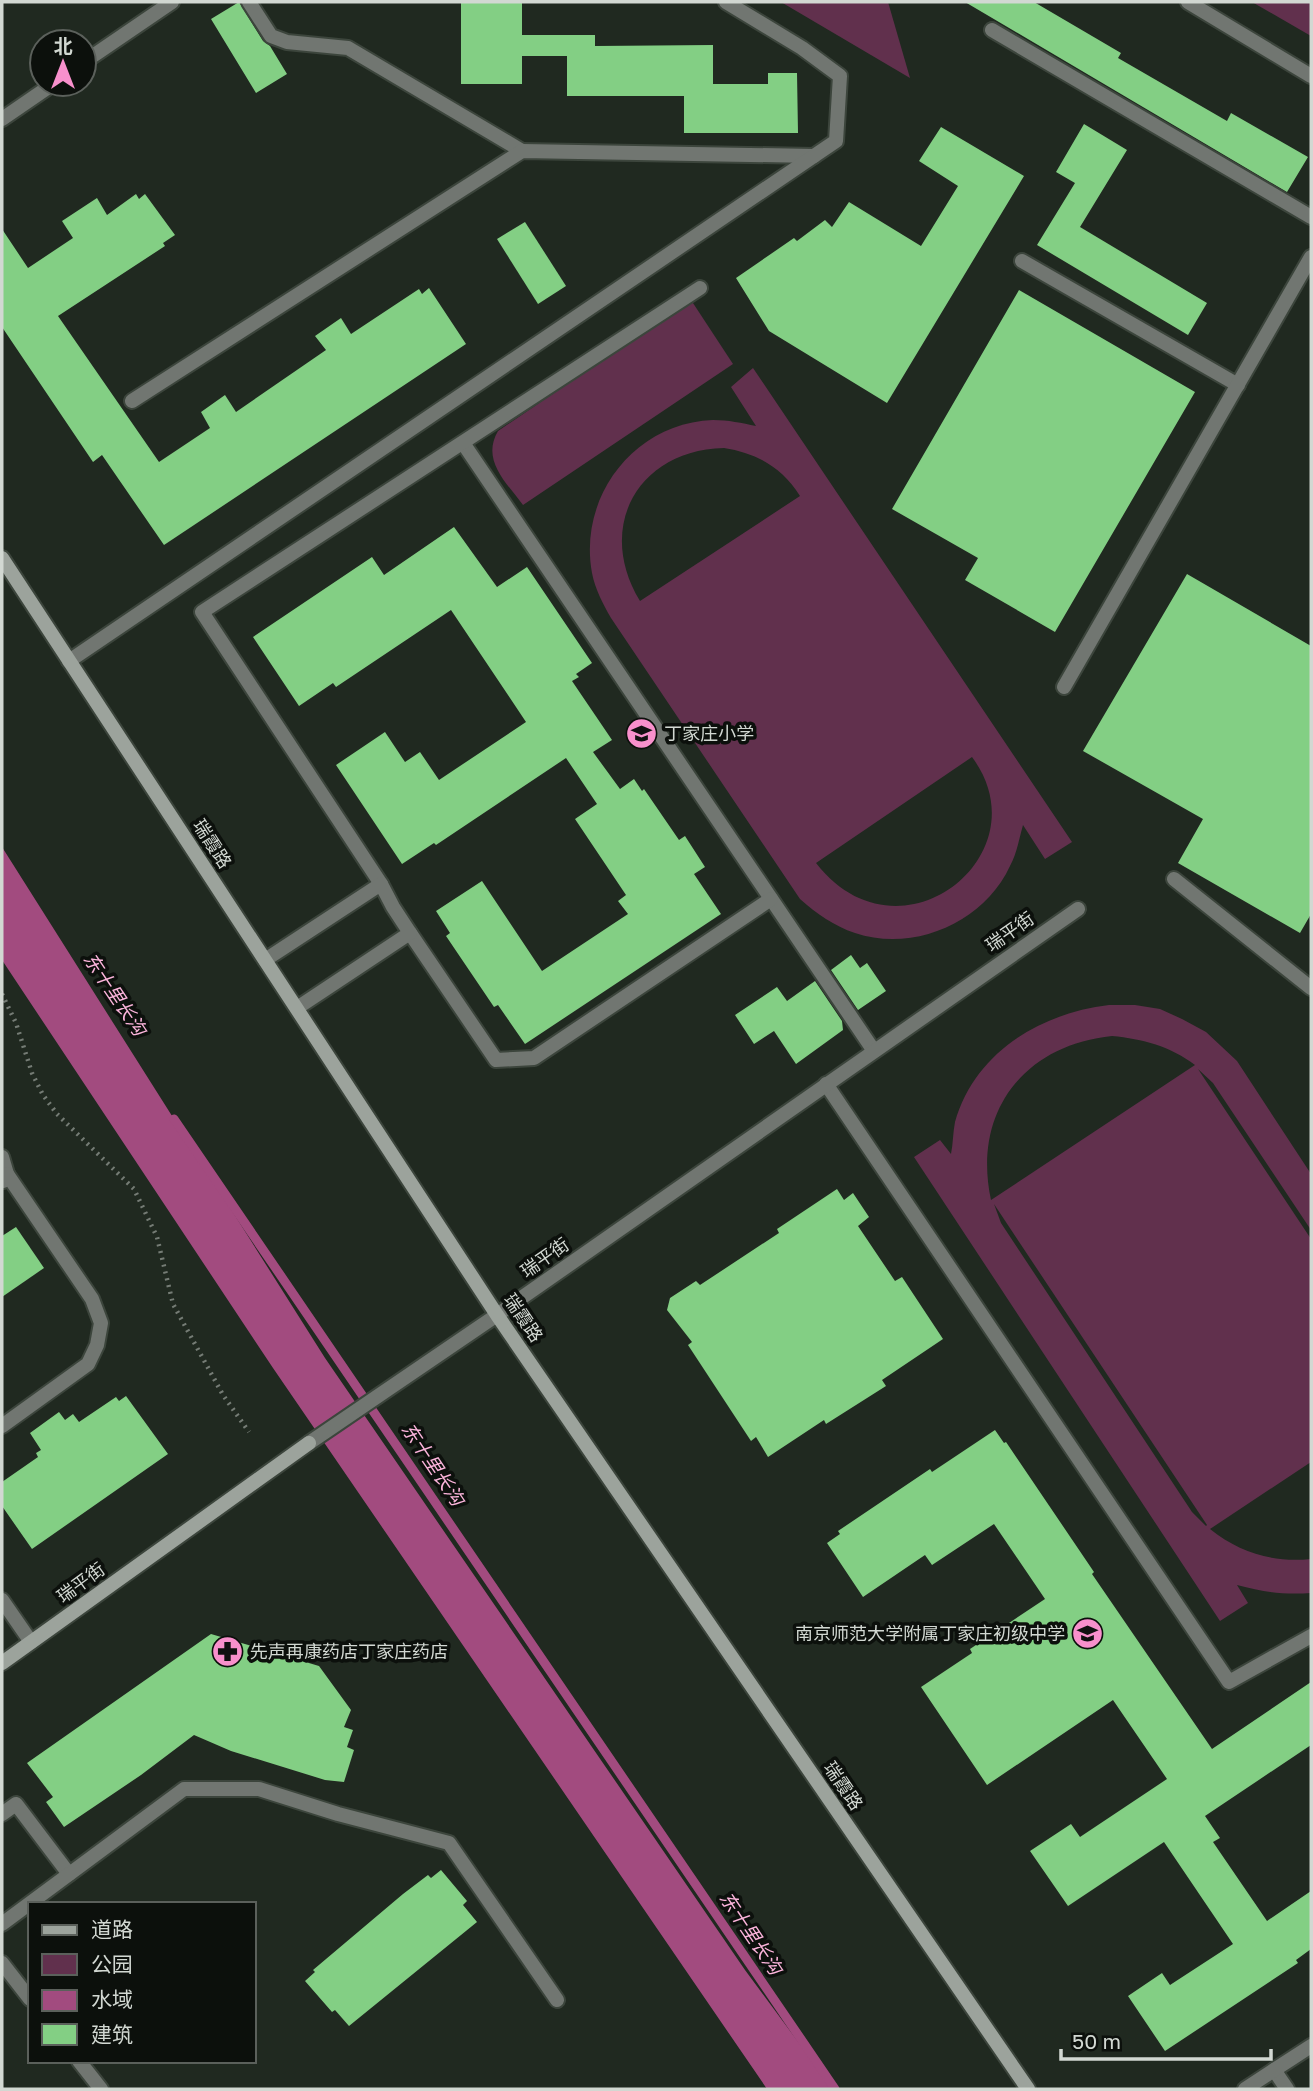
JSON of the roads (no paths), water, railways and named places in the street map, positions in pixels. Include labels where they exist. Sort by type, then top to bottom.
[{"type":"street","points":[[98,52],[172,2]]},
{"type":"street","points":[[249,2],[271,36],[287,42],[348,48],[522,151],[814,156]]},
{"type":"street","points":[[69,661],[835,141],[840,76],[802,48],[726,2]]},
{"type":"street","points":[[1188,2],[1311,76]]},
{"type":"street","points":[[992,30],[1311,217]]},
{"type":"street","points":[[2,119],[32,98]]},
{"type":"street","points":[[132,401],[522,151]]},
{"type":"street","points":[[1065,687],[1311,260]]},
{"type":"street","points":[[1022,261],[1238,385]]},
{"type":"street","points":[[700,288],[202,612],[381,884],[410,933],[496,1060],[534,1058],[771,899]]},
{"type":"street","points":[[463,443],[874,1051]]},
{"type":"street","name":"瑞霞路","points":[[2,558],[497,1315],[1028,2089]]},
{"type":"street","points":[[1174,879],[1311,988]]},
{"type":"street","points":[[265,960],[381,884]]},
{"type":"street","name":"瑞平街","points":[[2,1663],[309,1443],[497,1315],[1077,909]]},
{"type":"street","points":[[297,1008],[410,933]]},
{"type":"street","points":[[826,1084],[1229,1682],[1311,1636]]},
{"type":"street","points":[[2,1157],[5,1178],[92,1299],[101,1323],[97,1345],[88,1364],[2,1426]]},
{"type":"street","points":[[2,1600],[31,1642]]},
{"type":"street","points":[[31,1902],[184,1789],[259,1789],[338,1814],[449,1843],[557,2000]]},
{"type":"street","points":[[2,1814],[16,1804],[69,1874]]},
{"type":"street","points":[[2,1924],[28,1905]]},
{"type":"street","points":[[2,1963],[28,1996]]},
{"type":"street","points":[[1245,2089],[1311,2046]]},
{"type":"street","points":[[81,2063],[101,2089]]},
{"type":"street","points":[[1274,2070],[1287,2089]]},
{"type":"water","points":[[2,847],[325,1358],[745,1970],[833,2089],[767,2089],[273,1368],[2,960]]},
{"type":"waterway","name":"东十里长沟","points":[[174,1119],[835,2089]]},
{"type":"place","name":"丁家庄小学","points":[[641,734]]},
{"type":"place","name":"南京师范大学附属丁家庄初级中学","points":[[1088,1634]]},
{"type":"place","name":"先声再康药店丁家庄药店","points":[[227,1652]]}]
